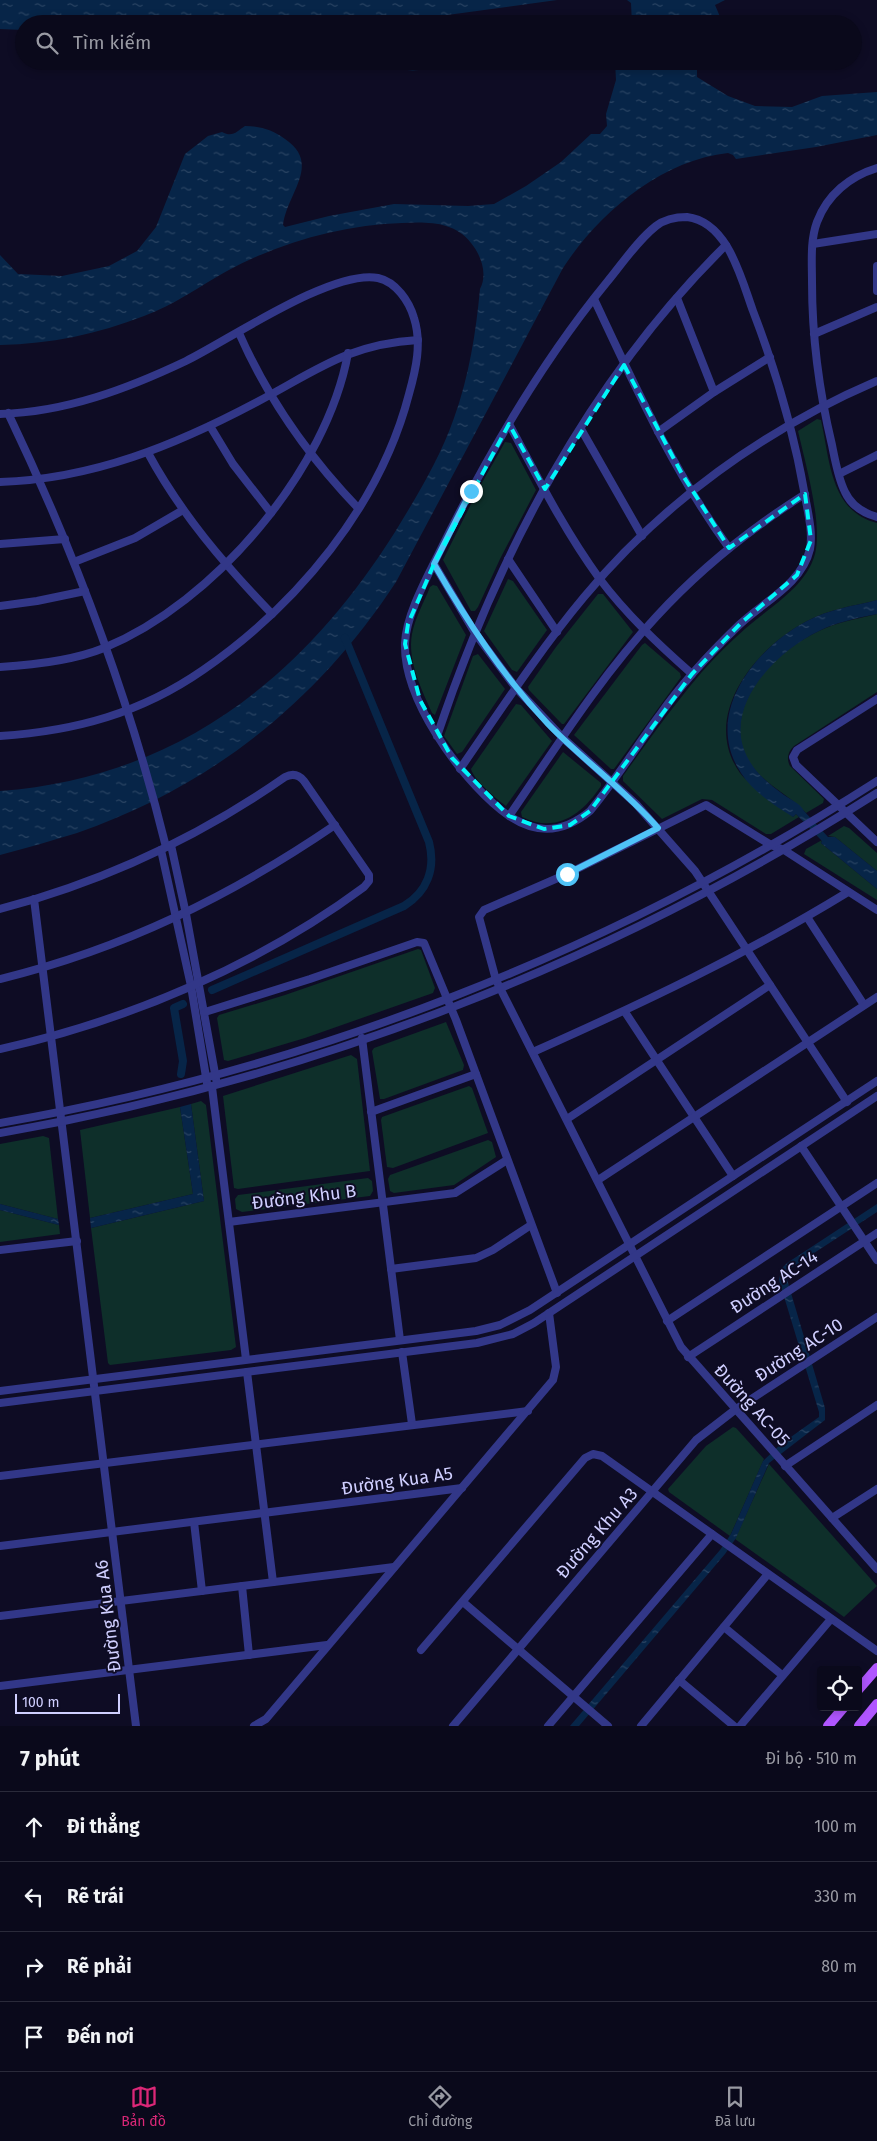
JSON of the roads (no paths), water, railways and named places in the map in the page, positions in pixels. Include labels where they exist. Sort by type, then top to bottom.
[{"type":"main road","points":[[862,1685],[877,1668]]},
{"type":"main road","points":[[859,1726],[877,1704]]},
{"type":"main road","points":[[828,1726],[841,1711]]},
{"type":"street","points":[[877,168],[855,177],[834,194],[818,219],[813,244],[812,284],[814,334],[823,406],[839,474],[845,492],[852,502],[865,513],[877,517]]},
{"type":"street","points":[[681,217],[698,219],[712,227],[726,245],[770,357],[790,424],[805,494],[811,540],[808,555],[802,568],[792,581],[740,624],[692,674],[660,714],[590,811],[570,825],[554,829],[535,828],[509,816],[480,791],[460,769],[437,736],[414,686],[406,660],[405,644],[408,624],[434,564],[471,491],[509,424],[545,367],[594,299],[648,234],[665,221],[681,217]]},
{"type":"street","points":[[813,244],[877,234]]},
{"type":"street","points":[[437,736],[475,633],[508,558],[545,489],[581,429],[624,365],[677,298],[726,245]]},
{"type":"street","points":[[877,266],[877,291]]},
{"type":"street","points":[[0,736],[67,727],[104,719],[127,711],[170,691],[204,670],[235,646],[272,614],[316,567],[358,508],[383,463],[403,415],[417,360],[418,340],[414,317],[405,299],[389,283],[372,278],[339,284],[308,295],[186,361],[101,396],[57,407],[4,413],[39,480],[74,562],[106,647],[127,711],[140,751],[186,914],[216,1076],[213,1087],[246,1359]]},
{"type":"street","points":[[677,298],[714,392]]},
{"type":"street","points":[[594,299],[624,365],[658,432],[692,492],[729,548]]},
{"type":"street","points":[[814,334],[877,307]]},
{"type":"street","points":[[239,333],[270,395],[311,454],[358,508]]},
{"type":"street","points":[[0,482],[39,480],[98,469],[148,453],[210,426],[270,395],[319,366],[348,353],[383,344],[418,340]]},
{"type":"street","points":[[0,667],[64,659],[106,647],[137,632],[168,612],[225,564],[270,513],[311,454],[334,406],[348,353]]},
{"type":"street","points":[[658,432],[714,392],[770,357]]},
{"type":"street","points":[[460,769],[557,632],[600,579],[642,536],[692,492],[738,457],[790,424],[823,406],[877,381]]},
{"type":"street","points":[[509,424],[574,540],[600,579],[644,630],[692,674]]},
{"type":"street","points":[[210,426],[242,476],[270,513]]},
{"type":"street","points":[[581,429],[642,536]]},
{"type":"street","points":[[148,453],[183,510],[225,564],[272,614]]},
{"type":"street","points":[[839,474],[877,455]]},
{"type":"street","points":[[509,816],[563,738],[644,630],[695,577],[729,548],[805,494]]},
{"type":"street","points":[[74,562],[135,538],[183,510]]},
{"type":"street","points":[[0,544],[65,540]]},
{"type":"street","points":[[508,558],[557,632]]},
{"type":"street","points":[[434,564],[475,633],[516,688],[563,738],[612,782],[658,828],[703,882],[847,1102]]},
{"type":"street","points":[[0,606],[37,601],[85,591]]},
{"type":"street","points":[[877,699],[793,755],[796,765],[877,842]]},
{"type":"street","points":[[0,909],[100,876],[166,847],[242,806],[285,777],[292,775],[299,776],[304,781],[368,871],[369,878],[367,884],[288,936],[191,986],[126,1012],[51,1036],[0,1049]]},
{"type":"street","points":[[0,1123],[60,1112],[216,1076],[361,1031],[496,980],[592,938],[703,882],[804,826],[877,781]]},
{"type":"street","points":[[0,1133],[62,1122],[213,1087],[362,1040],[450,1008],[501,988],[612,939],[709,891],[784,850],[877,793]]},
{"type":"street","points":[[658,828],[706,805],[771,845],[784,850],[877,910]]},
{"type":"street","points":[[0,979],[43,968],[105,947],[186,914],[261,873],[336,826]]},
{"type":"street","name":"Đường AC-05","points":[[658,828],[481,912],[479,920],[496,980],[631,1244],[634,1257],[688,1357],[877,1569]]},
{"type":"street","points":[[166,847],[206,1078],[213,1087]]},
{"type":"street","points":[[533,1052],[625,1012],[747,950],[848,892]]},
{"type":"street","name":"Đường Kua A6","points":[[34,899],[136,1726]]},
{"type":"street","points":[[807,917],[864,1005]]},
{"type":"street","points":[[205,1012],[419,942],[426,945],[557,1293]]},
{"type":"street","points":[[567,1119],[770,985]]},
{"type":"street","points":[[598,1180],[877,997]]},
{"type":"street","points":[[625,1012],[733,1176]]},
{"type":"street","name":"Đường Khu B","points":[[361,1031],[400,1340]]},
{"type":"street","points":[[372,1112],[476,1074]]},
{"type":"street","points":[[0,1390],[476,1331],[500,1325],[530,1310],[557,1293],[877,1081]]},
{"type":"street","points":[[0,1403],[477,1343],[501,1338],[524,1328],[549,1312],[877,1096]]},
{"type":"street","points":[[801,1146],[877,1260]]},
{"type":"street","name":"Đường Khu B","points":[[229,1222],[458,1192],[507,1160]]},
{"type":"street","points":[[667,1321],[877,1184]]},
{"type":"street","points":[[391,1269],[476,1258],[493,1250],[531,1225]]},
{"type":"street","name":"Đường AC-14","points":[[688,1357],[877,1233]]},
{"type":"street","points":[[0,1250],[77,1240]]},
{"type":"street","name":"Đường Kua A5","points":[[265,1513],[462,1488],[528,1411],[555,1376],[556,1367],[549,1312]]},
{"type":"street","name":"Đường AC-10","points":[[652,1492],[696,1440],[736,1409],[877,1318]]},
{"type":"street","points":[[402,1352],[412,1424]]},
{"type":"street","points":[[247,1372],[273,1582]]},
{"type":"street","points":[[783,1463],[877,1405]]},
{"type":"street","points":[[0,1476],[528,1411]]},
{"type":"street","points":[[421,1650],[589,1455],[602,1456],[652,1492]]},
{"type":"street","points":[[254,1726],[266,1718],[462,1488]]},
{"type":"street","points":[[832,1518],[877,1489]]},
{"type":"street","name":"Đường Khu A3","points":[[453,1726],[652,1492],[877,1651]]},
{"type":"street","points":[[0,1546],[265,1513]]},
{"type":"street","points":[[194,1522],[202,1591]]},
{"type":"street","points":[[548,1726],[712,1534]]},
{"type":"street","points":[[0,1616],[394,1567]]},
{"type":"street","points":[[641,1726],[768,1574]]},
{"type":"street","points":[[242,1586],[249,1655]]},
{"type":"street","points":[[462,1602],[574,1696],[605,1725]]},
{"type":"street","points":[[740,1726],[831,1619]]},
{"type":"street","points":[[724,1626],[782,1675]]},
{"type":"street","points":[[0,1686],[327,1645]]},
{"type":"street","points":[[679,1680],[734,1726]]},
{"type":"water","points":[[0,0],[557,0],[447,15],[15,15],[15,30],[0,29]]},
{"type":"water","points":[[627,0],[725,0],[715,5],[719,15],[632,15],[631,3]]},
{"type":"water","points":[[615,70],[697,70],[697,77],[728,96],[755,106],[792,107],[822,96],[877,92],[877,135],[816,147],[736,159],[728,153],[703,158],[679,166],[656,178],[613,210],[594,228],[563,268],[396,582],[365,625],[332,665],[296,701],[258,734],[217,764],[173,791],[126,814],[77,833],[0,855],[0,791],[64,782],[123,766],[179,742],[229,711],[276,675],[319,632],[359,585],[420,491],[448,433],[468,371],[483,271],[475,248],[457,230],[430,223],[379,224],[357,227],[312,237],[269,252],[227,271],[155,312],[109,328],[74,337],[37,343],[0,345],[0,255],[18,274],[62,276],[109,266],[137,251],[156,227],[185,154],[208,136],[222,132],[232,134],[245,126],[266,129],[276,133],[296,149],[301,158],[302,169],[286,213],[283,225],[285,227],[329,216],[394,204],[468,206],[494,204],[526,186],[561,162],[591,134],[600,134],[607,126],[606,114],[616,80]]},
{"type":"water","points":[[877,600],[877,614],[826,628],[802,640],[785,653],[756,684],[746,702],[741,721],[742,741],[749,760],[756,770],[774,787],[800,806],[828,837],[835,837],[877,871],[877,889],[821,843],[822,841],[796,814],[793,817],[771,803],[746,780],[731,751],[728,728],[731,706],[740,685],[753,665],[769,648],[788,633],[815,617]]},
{"type":"water","points":[[191,1104],[204,1201],[91,1228],[90,1218],[193,1194],[180,1107]]},
{"type":"water","points":[[0,1204],[58,1219],[59,1225],[0,1210]]},
{"type":"water","points":[[877,1204],[877,1212],[791,1268],[786,1276],[825,1408],[825,1420],[769,1463],[736,1538],[725,1554],[579,1726],[570,1726],[720,1550],[731,1534],[763,1461],[781,1444],[819,1417],[779,1280],[781,1269],[787,1263]]},
{"type":"waterway","points":[[212,990],[404,906],[419,894],[428,879],[431,861],[429,842],[345,638]]},
{"type":"waterway","points":[[181,1074],[183,1061],[174,1008],[183,1004]]}]
